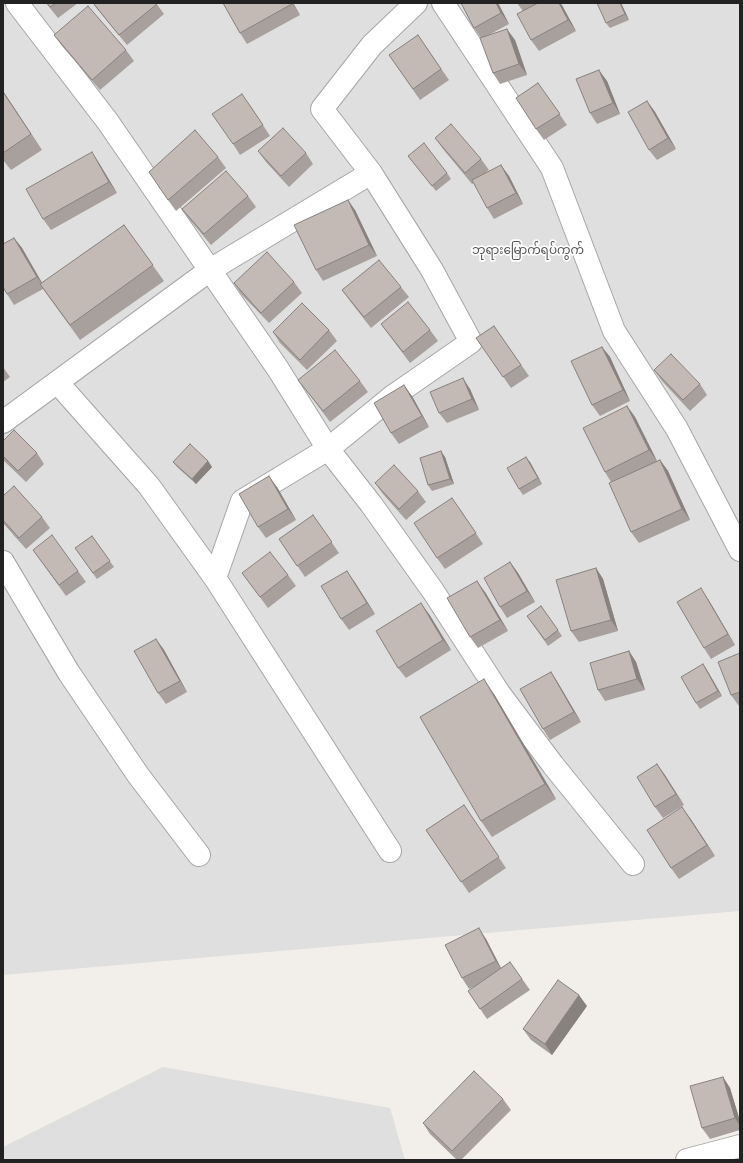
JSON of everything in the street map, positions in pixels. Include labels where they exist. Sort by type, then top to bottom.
[{"type":"street","points":[[17,3],[108,122],[278,369],[328,449],[371,504],[433,591],[499,694],[553,765],[633,864]]},
{"type":"street","points":[[215,578],[242,501],[328,449],[393,396],[470,342],[432,270],[371,173],[322,109],[372,45],[416,3]]},
{"type":"street","points":[[443,3],[552,168],[614,331],[678,429],[740,550]]},
{"type":"street","points":[[3,422],[210,270],[371,173]]},
{"type":"street","points":[[57,382],[149,486],[215,578],[390,851]]},
{"type":"street","points":[[3,562],[78,686],[138,775],[199,854]]},
{"type":"street","points":[[687,1160],[740,1146]]},
{"type":"shaded area","points":[[3,3],[740,3],[740,911],[3,975]]},
{"type":"shaded area","points":[[163,1067],[390,1108],[405,1160],[3,1160],[3,1147]]},
{"type":"building","points":[[47,3],[56,3],[50,7]]},
{"type":"building","points":[[93,3],[156,3],[157,4],[119,35]]},
{"type":"building","points":[[223,3],[292,3],[292,4],[240,33]]},
{"type":"building","points":[[461,3],[496,3],[501,13],[474,28]]},
{"type":"building","points":[[538,3],[559,3],[568,20],[531,40],[517,14]]},
{"type":"building","points":[[597,3],[620,3],[625,14],[606,23]]},
{"type":"building","points":[[88,6],[126,50],[92,80],[54,35]]},
{"type":"building","points":[[507,29],[519,64],[493,73],[480,38]]},
{"type":"building","points":[[418,35],[441,69],[413,89],[389,55]]},
{"type":"building","points":[[599,70],[613,103],[590,113],[576,79]]},
{"type":"building","points":[[538,83],[560,114],[536,129],[516,98]]},
{"type":"building","points":[[3,92],[31,134],[3,153]]},
{"type":"building","points":[[242,94],[263,125],[233,144],[212,114]]},
{"type":"building","points":[[647,101],[668,138],[649,150],[628,112]]},
{"type":"building","points":[[451,124],[481,159],[465,173],[435,138]]},
{"type":"building","points":[[283,128],[306,153],[281,176],[258,151]]},
{"type":"building","points":[[195,130],[218,157],[168,200],[149,172]]},
{"type":"building","points":[[424,143],[447,173],[432,186],[408,156]]},
{"type":"building","points":[[92,152],[109,182],[43,219],[26,189]]},
{"type":"building","points":[[501,165],[516,193],[487,208],[472,180]]},
{"type":"building","points":[[226,171],[248,196],[204,234],[182,209]]},
{"type":"building","points":[[348,200],[369,245],[316,270],[294,225]]},
{"type":"building","points":[[124,225],[153,265],[70,325],[40,284]]},
{"type":"building","points":[[14,238],[37,277],[7,294],[3,287],[3,244]]},
{"type":"building","points":[[267,252],[294,282],[261,313],[234,283]]},
{"type":"building","points":[[379,260],[401,287],[364,317],[342,290]]},
{"type":"building","points":[[408,302],[430,330],[403,352],[381,324]]},
{"type":"building","points":[[302,303],[329,330],[300,360],[273,332]]},
{"type":"building","points":[[494,326],[521,365],[503,377],[476,338]]},
{"type":"building","points":[[602,347],[623,390],[592,405],[571,361]]},
{"type":"building","points":[[335,350],[360,381],[323,411],[298,380]]},
{"type":"building","points":[[671,354],[700,384],[683,400],[654,370]]},
{"type":"building","points":[[463,378],[472,399],[439,413],[430,392]]},
{"type":"building","points":[[404,385],[422,416],[391,433],[374,403]]},
{"type":"building","points":[[627,406],[649,450],[605,472],[583,428]]},
{"type":"building","points":[[14,430],[37,453],[18,471],[3,456],[3,441]]},
{"type":"building","points":[[190,444],[208,461],[192,479],[173,462]]},
{"type":"building","points":[[441,451],[450,479],[428,485],[420,458]]},
{"type":"building","points":[[526,457],[538,478],[519,489],[507,468]]},
{"type":"building","points":[[660,460],[682,509],[631,532],[609,483]]},
{"type":"building","points":[[394,465],[418,491],[399,509],[375,483]]},
{"type":"building","points":[[269,476],[288,509],[258,527],[239,494]]},
{"type":"building","points":[[14,486],[42,517],[19,538],[3,520],[3,496]]},
{"type":"building","points":[[452,498],[476,533],[437,558],[414,523]]},
{"type":"building","points":[[313,515],[332,542],[297,566],[279,539]]},
{"type":"building","points":[[52,535],[78,571],[59,585],[33,550]]},
{"type":"building","points":[[92,536],[110,561],[93,573],[75,548]]},
{"type":"building","points":[[270,552],[288,575],[260,597],[242,573]]},
{"type":"building","points":[[510,562],[527,591],[500,607],[484,578]]},
{"type":"building","points":[[596,568],[611,620],[571,631],[556,580]]},
{"type":"building","points":[[347,571],[367,603],[341,619],[321,586]]},
{"type":"building","points":[[477,581],[500,620],[470,637],[447,598]]},
{"type":"building","points":[[701,588],[728,634],[704,648],[677,602]]},
{"type":"building","points":[[421,603],[443,640],[398,668],[376,631]]},
{"type":"building","points":[[541,606],[558,630],[545,640],[527,616]]},
{"type":"building","points":[[156,639],[180,681],[158,693],[134,651]]},
{"type":"building","points":[[629,651],[637,679],[598,690],[590,663]]},
{"type":"building","points":[[740,653],[740,692],[731,695],[718,662]]},
{"type":"building","points":[[703,664],[718,691],[696,703],[681,677]]},
{"type":"building","points":[[551,672],[574,712],[543,729],[520,689]]},
{"type":"building","points":[[484,679],[545,784],[481,821],[420,717]]},
{"type":"building","points":[[657,764],[676,794],[655,807],[637,777]]},
{"type":"building","points":[[464,805],[499,857],[461,882],[426,830]]},
{"type":"building","points":[[682,807],[707,845],[671,868],[647,830]]},
{"type":"building","points":[[479,928],[496,961],[462,978],[445,945]]},
{"type":"building","points":[[510,962],[522,979],[480,1009],[468,991]]},
{"type":"building","points":[[558,980],[579,995],[545,1044],[523,1029]]},
{"type":"building","points":[[474,1071],[503,1099],[452,1151],[423,1123]]},
{"type":"building","points":[[723,1077],[735,1118],[702,1128],[690,1086]]},
{"type":"district","name":"ဘုရားမြောက်ရပ်ကွက်","points":[[528,251]]}]
